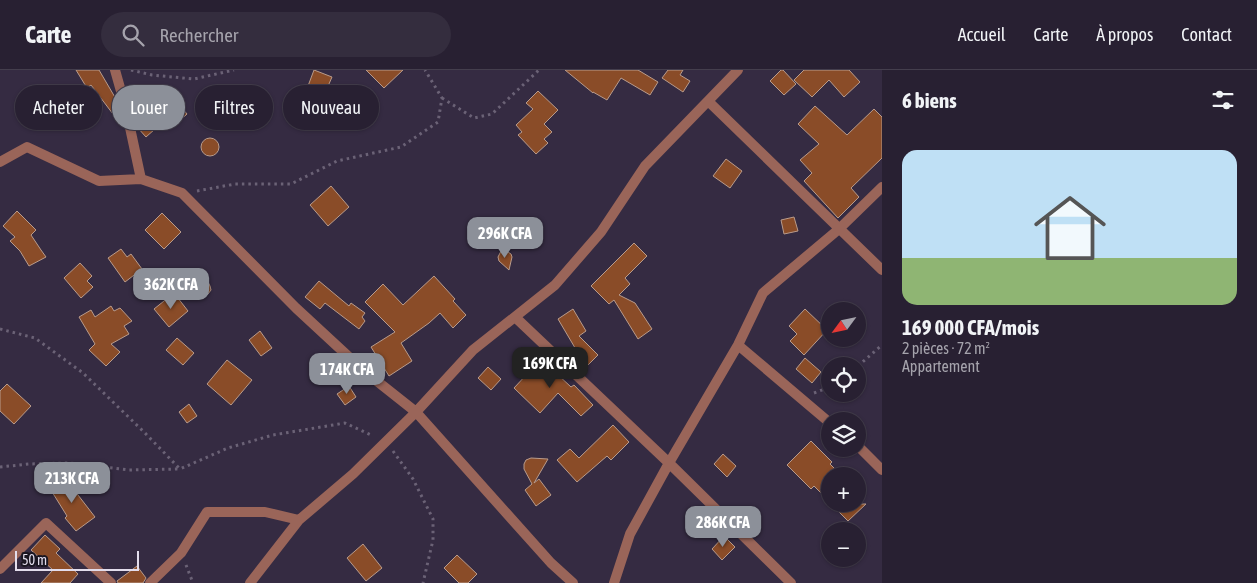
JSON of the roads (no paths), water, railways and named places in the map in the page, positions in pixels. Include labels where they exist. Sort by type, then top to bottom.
[{"type":"street","points":[[115,70],[126,109],[141,179]]},
{"type":"street","points":[[250,583],[299,520],[353,474],[386,442],[473,350],[556,285],[601,232],[645,166],[738,70]]},
{"type":"street","points":[[708,101],[882,270]]},
{"type":"street","points":[[0,162],[27,147],[99,181],[141,179],[182,193],[296,308],[363,370],[416,412],[551,563],[573,583]]},
{"type":"street","points":[[614,583],[630,534],[738,344],[763,293],[839,229],[882,187]]},
{"type":"street","points":[[515,317],[669,463],[791,583]]},
{"type":"street","points":[[738,344],[821,415]]},
{"type":"street","points":[[866,454],[882,470]]},
{"type":"street","points":[[150,583],[181,553],[206,512],[265,512],[299,520]]},
{"type":"street","points":[[0,569],[46,523],[111,583]]}]
